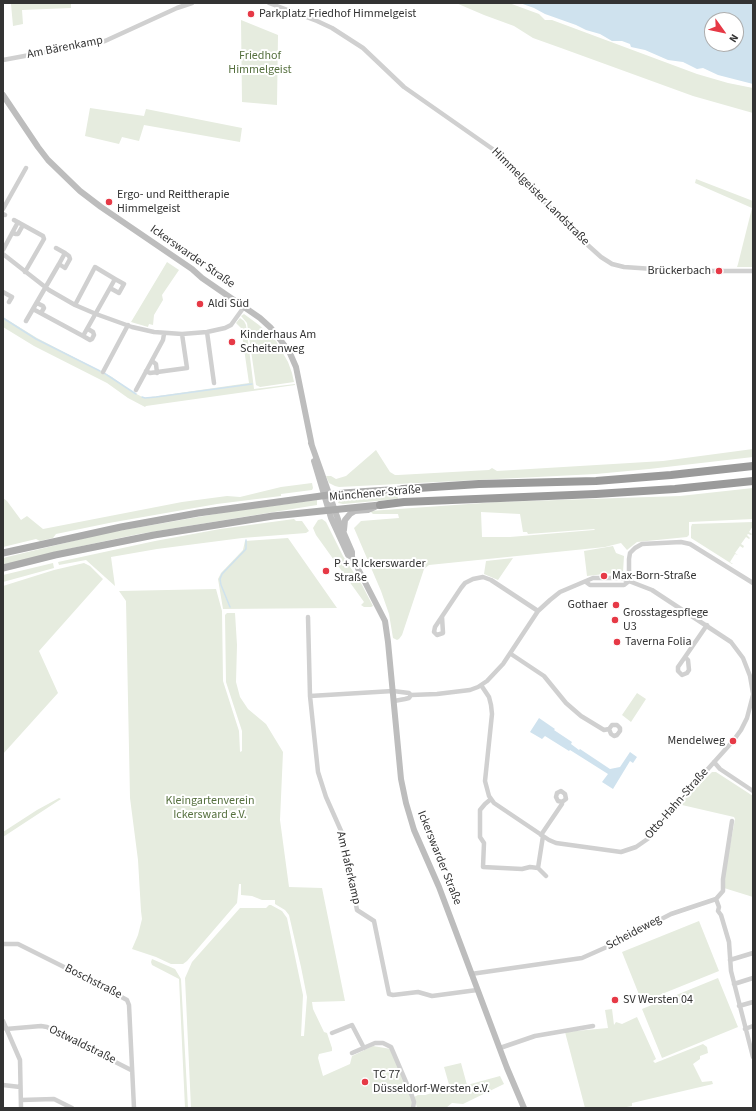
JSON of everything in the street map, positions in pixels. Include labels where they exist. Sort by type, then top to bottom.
[{"type":"highway","name":"Münchener Straße","points":[[403,489],[479,484],[596,481],[753,466]]},
{"type":"highway","name":"Münchener Straße","points":[[380,505],[411,502],[675,489],[753,481]]},
{"type":"main road","name":"Ickerswarder Straße","points":[[3,95],[38,148],[48,160],[80,191],[260,318],[271,328],[286,346],[298,374],[312,443],[314,461],[327,495],[331,509],[332,521],[348,555],[352,557]]},
{"type":"main road","name":"Münchener Straße","points":[[3,553],[169,518],[327,495],[403,489]]},
{"type":"main road","name":"Münchener Straße","points":[[3,568],[154,535],[273,516],[380,505]]},
{"type":"main road","points":[[343,532],[345,520],[350,514],[355,511],[373,509],[380,505]]},
{"type":"main road","name":"Ickerswarder Straße","points":[[331,509],[352,552],[352,557],[385,621],[401,779],[414,830],[439,888],[477,990],[524,1108]]},
{"type":"street","name":"Am Bärenkamp","points":[[3,60],[105,41],[177,8],[192,3]]},
{"type":"street","name":"Himmelgeister Landstraße","points":[[269,3],[327,26],[363,48],[404,87],[494,150],[581,239],[601,257],[612,264],[624,267],[683,271],[753,270]]},
{"type":"street","points":[[3,209],[26,168]]},
{"type":"street","points":[[3,250],[16,221],[43,236],[44,239],[25,272]]},
{"type":"street","points":[[12,232],[18,234],[23,225]]},
{"type":"street","points":[[56,248],[69,256],[70,259],[65,268],[59,264]]},
{"type":"street","points":[[26,321],[64,253]]},
{"type":"street","points":[[3,254],[25,272],[74,305],[142,330],[164,334],[207,332],[228,327],[244,307]]},
{"type":"street","points":[[74,305],[95,267],[124,284],[119,293],[110,288]]},
{"type":"street","points":[[83,336],[115,279]]},
{"type":"street","points":[[3,292],[12,297],[9,302]]},
{"type":"street","points":[[37,303],[44,308],[41,313]]},
{"type":"street","points":[[33,309],[90,340],[92,339],[94,332],[88,329]]},
{"type":"street","points":[[102,372],[128,325]]},
{"type":"street","points":[[207,332],[214,383]]},
{"type":"street","points":[[136,390],[163,340],[164,334]]},
{"type":"street","points":[[146,371],[150,373],[157,373],[187,368],[182,334]]},
{"type":"street","points":[[152,362],[156,364],[157,373]]},
{"type":"street","points":[[310,696],[393,691],[409,693],[411,695],[470,690],[481,685],[495,673],[511,654],[538,611],[560,592],[586,582],[590,585],[624,585],[629,581],[630,553],[634,548],[642,544],[681,542],[690,544],[753,583]]},
{"type":"street","points":[[442,616],[465,583],[473,579],[483,577],[491,580],[538,611]]},
{"type":"street","name":"Otto-Hahn-Straße","points":[[491,799],[494,803],[556,843],[621,852],[632,849],[642,844],[649,838],[662,819],[733,741],[743,726],[747,718],[753,694],[750,676],[740,653],[731,642],[706,625],[652,590],[629,581]]},
{"type":"street","name":"Am Haferkamp","points":[[308,617],[310,696],[318,772],[326,797],[342,833],[357,910],[374,921],[389,994],[392,995],[418,992],[432,996],[477,990]]},
{"type":"street","points":[[685,657],[706,625]]},
{"type":"street","points":[[511,654],[544,676],[570,708],[604,730],[609,729]]},
{"type":"street","points":[[481,685],[489,697],[492,714],[485,781],[487,791],[491,799],[480,810],[480,837],[484,843],[483,866],[522,869],[530,867],[538,868],[546,876]]},
{"type":"street","points":[[394,701],[409,698],[411,695]]},
{"type":"street","points":[[714,762],[720,769],[753,791]]},
{"type":"street","points":[[538,868],[542,835],[562,802]]},
{"type":"street","points":[[732,821],[723,879],[723,891],[716,899],[719,907],[718,911],[721,915],[729,942],[734,984],[753,1057]]},
{"type":"street","name":"Scheideweg","points":[[471,974],[582,958],[609,946],[671,914],[716,899]]},
{"type":"street","name":"Boschstraße","points":[[3,944],[18,944],[127,1000],[129,1005],[134,1108]]},
{"type":"street","points":[[730,960],[753,953]]},
{"type":"street","points":[[734,984],[753,978]]},
{"type":"street","points":[[740,1006],[753,1002]]},
{"type":"street","points":[[3,1021],[20,1060],[21,1108]]},
{"type":"street","points":[[332,1033],[352,1024],[364,1048]]},
{"type":"street","name":"Ostwaldstraße","points":[[6,1030],[41,1026],[48,1027],[131,1070]]},
{"type":"street","points":[[500,1048],[535,1036],[593,1026]]},
{"type":"street","points":[[745,1029],[753,1026]]},
{"type":"street","points":[[352,1054],[375,1043],[383,1043],[391,1047],[412,1096],[414,1102],[413,1108]]},
{"type":"street","points":[[3,1084],[20,1087]]},
{"type":"street","points":[[21,1100],[54,1098],[72,1108]]},
{"type":"green space","points":[[3,3],[71,3],[71,8],[22,10],[23,24],[13,26],[11,4]]},
{"type":"green space","points":[[456,3],[509,3],[539,14],[545,20],[552,20],[697,74],[728,83],[753,88],[753,113],[693,96],[533,38],[514,26]]},
{"type":"green space","name":"Friedhof Himmelgeist","points":[[241,20],[278,35],[277,105],[242,102]]},
{"type":"green space","points":[[90,108],[144,116],[146,109],[242,128],[240,142],[144,125],[139,141],[122,137],[119,144],[85,136]]},
{"type":"green space","points":[[696,179],[753,201],[753,267],[737,267],[752,208],[695,183]]},
{"type":"green space","points":[[167,262],[179,270],[162,295],[163,300],[154,315],[153,325],[149,324],[148,327],[131,322]]},
{"type":"green space","points":[[244,314],[259,325],[276,341],[288,362],[294,382],[260,387],[256,385],[247,323],[241,316]]},
{"type":"green space","points":[[3,317],[37,338],[112,377],[131,391],[144,398],[249,383],[241,328],[236,323],[240,318],[246,325],[254,389],[295,385],[145,407],[128,398],[107,383],[34,346],[3,327]]},
{"type":"green space","points":[[753,449],[753,457],[596,474],[339,487],[329,483],[326,476],[331,476],[336,479],[346,476],[376,450],[390,472],[398,475],[489,470],[492,468],[497,471],[663,461]]},
{"type":"green space","points":[[312,483],[312,490],[281,494],[281,496],[217,504],[109,523],[56,534],[53,538],[40,541],[36,539],[3,547],[3,498],[21,520],[27,516],[43,529],[182,502],[227,496],[240,497],[281,487]]},
{"type":"green space","points":[[753,488],[753,519],[689,522],[689,535],[687,537],[637,542],[627,550],[621,543],[605,547],[429,565],[424,569],[402,635],[397,640],[393,638],[389,614],[381,591],[354,528],[361,521],[399,518],[398,514],[373,514],[370,511],[497,502],[680,496]],"holes":[[[481,512],[520,514],[523,532],[527,532],[528,534],[595,529],[510,537],[482,537]]]},
{"type":"green space","points":[[397,493],[398,499],[343,504],[338,503],[342,500]]},
{"type":"green space","points":[[317,500],[317,505],[139,534],[63,550],[3,565],[3,558],[106,533],[227,512]]},
{"type":"green space","points":[[294,519],[296,521],[302,521],[309,531],[306,533],[242,538],[157,549],[111,557],[115,586],[86,560],[59,565],[58,562],[155,541],[220,529]]},
{"type":"green space","points":[[322,519],[326,522],[343,556],[362,585],[373,606],[364,607],[361,605],[364,602],[316,535],[313,528],[318,520]]},
{"type":"green space","points":[[753,522],[753,526],[749,532],[752,534],[747,535],[750,538],[749,539],[746,537],[741,544],[744,546],[743,548],[740,546],[735,553],[738,555],[735,554],[730,562],[733,564],[691,538],[692,524]]},
{"type":"green space","points":[[288,538],[337,608],[223,609],[218,579],[221,573],[243,550],[245,541]]},
{"type":"green space","points":[[613,546],[616,553],[624,556],[623,572],[587,576],[584,551]]},
{"type":"green space","points":[[513,558],[498,580],[484,574],[486,561]]},
{"type":"green space","points":[[53,563],[54,568],[3,582],[3,575]]},
{"type":"green space","points":[[84,563],[90,566],[103,579],[39,651],[58,693],[3,754],[3,586],[54,570]]},
{"type":"green space","name":"Kleingartenverein Ickersward e.V.","points":[[216,589],[222,611],[223,681],[239,731],[240,752],[242,751],[242,731],[226,682],[225,615],[227,613],[235,613],[237,645],[236,682],[240,697],[248,709],[266,724],[283,752],[280,820],[289,887],[322,888],[345,1001],[312,1002],[313,1009],[324,1032],[327,1033],[332,1048],[332,1051],[319,1054],[318,1058],[323,1076],[350,1064],[352,1056],[373,1046],[391,1049],[413,1103],[412,1108],[191,1108],[185,978],[192,962],[240,908],[266,908],[271,905],[282,911],[287,918],[303,995],[301,1036],[304,1036],[307,997],[289,915],[285,910],[275,904],[275,900],[262,900],[252,896],[241,895],[241,884],[239,884],[237,903],[183,964],[171,964],[132,949],[138,935],[142,919],[138,860],[130,798],[126,601],[119,591]]},
{"type":"green space","points":[[637,693],[646,699],[631,722],[622,715]]},
{"type":"green space","points":[[712,772],[716,772],[753,796],[753,897],[724,888],[724,878],[735,819],[734,817],[682,805],[685,799]]},
{"type":"green space","points":[[59,798],[61,799],[3,837],[3,832]]},
{"type":"green space","points":[[699,921],[719,971],[642,1002],[622,952]]},
{"type":"green space","points":[[152,959],[175,969],[181,979],[188,1108],[185,1108],[179,979],[152,965]]},
{"type":"green space","points":[[718,978],[738,1027],[662,1058],[642,1009]]},
{"type":"green space","points":[[612,1009],[614,1025],[616,1022],[622,1024],[637,1017],[656,1059],[653,1061],[655,1063],[703,1044],[707,1047],[708,1053],[700,1056],[700,1059],[693,1064],[702,1082],[712,1081],[713,1084],[632,1103],[632,1106],[621,1108],[585,1108],[565,1032],[608,1028],[605,1010]]},
{"type":"green space","points":[[461,1063],[467,1085],[500,1076],[504,1084],[463,1104],[452,1103],[446,1108],[417,1108],[414,1097],[450,1088],[444,1067]]},
{"type":"water","points":[[520,3],[753,3],[753,84],[718,75],[703,68],[697,69],[683,62],[668,60],[645,50],[631,47],[630,44],[622,41],[612,41],[600,34],[545,14]]},
{"type":"water","points":[[539,718],[572,742],[571,744],[579,750],[580,749],[610,769],[620,767],[630,752],[637,757],[633,763],[630,761],[613,789],[602,782],[608,774],[545,736],[542,739],[530,732]]},
{"type":"waterway","points":[[3,318],[36,339],[100,371]]},
{"type":"waterway","points":[[104,373],[136,394]]},
{"type":"waterway","points":[[142,397],[156,397],[252,384]]},
{"type":"waterway","points":[[230,607],[220,579],[222,574],[246,549],[246,540]]},
{"type":"place","name":"Parkplatz Friedhof Himmelgeist","points":[[251,14]]},
{"type":"place","name":"Ergo- und Reittherapie Himmelgeist","points":[[109,202]]},
{"type":"place","name":"Brückerbach","points":[[719,271]]},
{"type":"place","name":"Aldi Süd","points":[[200,304]]},
{"type":"place","name":"Kinderhaus Am Scheitenweg","points":[[232,342]]},
{"type":"place","name":"P + R Ickerswarder Straße","points":[[326,571]]},
{"type":"place","name":"Max-Born-Straße","points":[[604,576]]},
{"type":"place","name":"Gothaer","points":[[616,605]]},
{"type":"place","name":"Grosstagespflege U3","points":[[615,620]]},
{"type":"place","name":"Taverna Folia","points":[[617,642]]},
{"type":"place","name":"Mendelweg","points":[[733,741]]},
{"type":"place","name":"SV Wersten 04","points":[[615,1000]]},
{"type":"place","name":"TC 77 Düsseldorf-Wersten e.V.","points":[[365,1082]]}]
